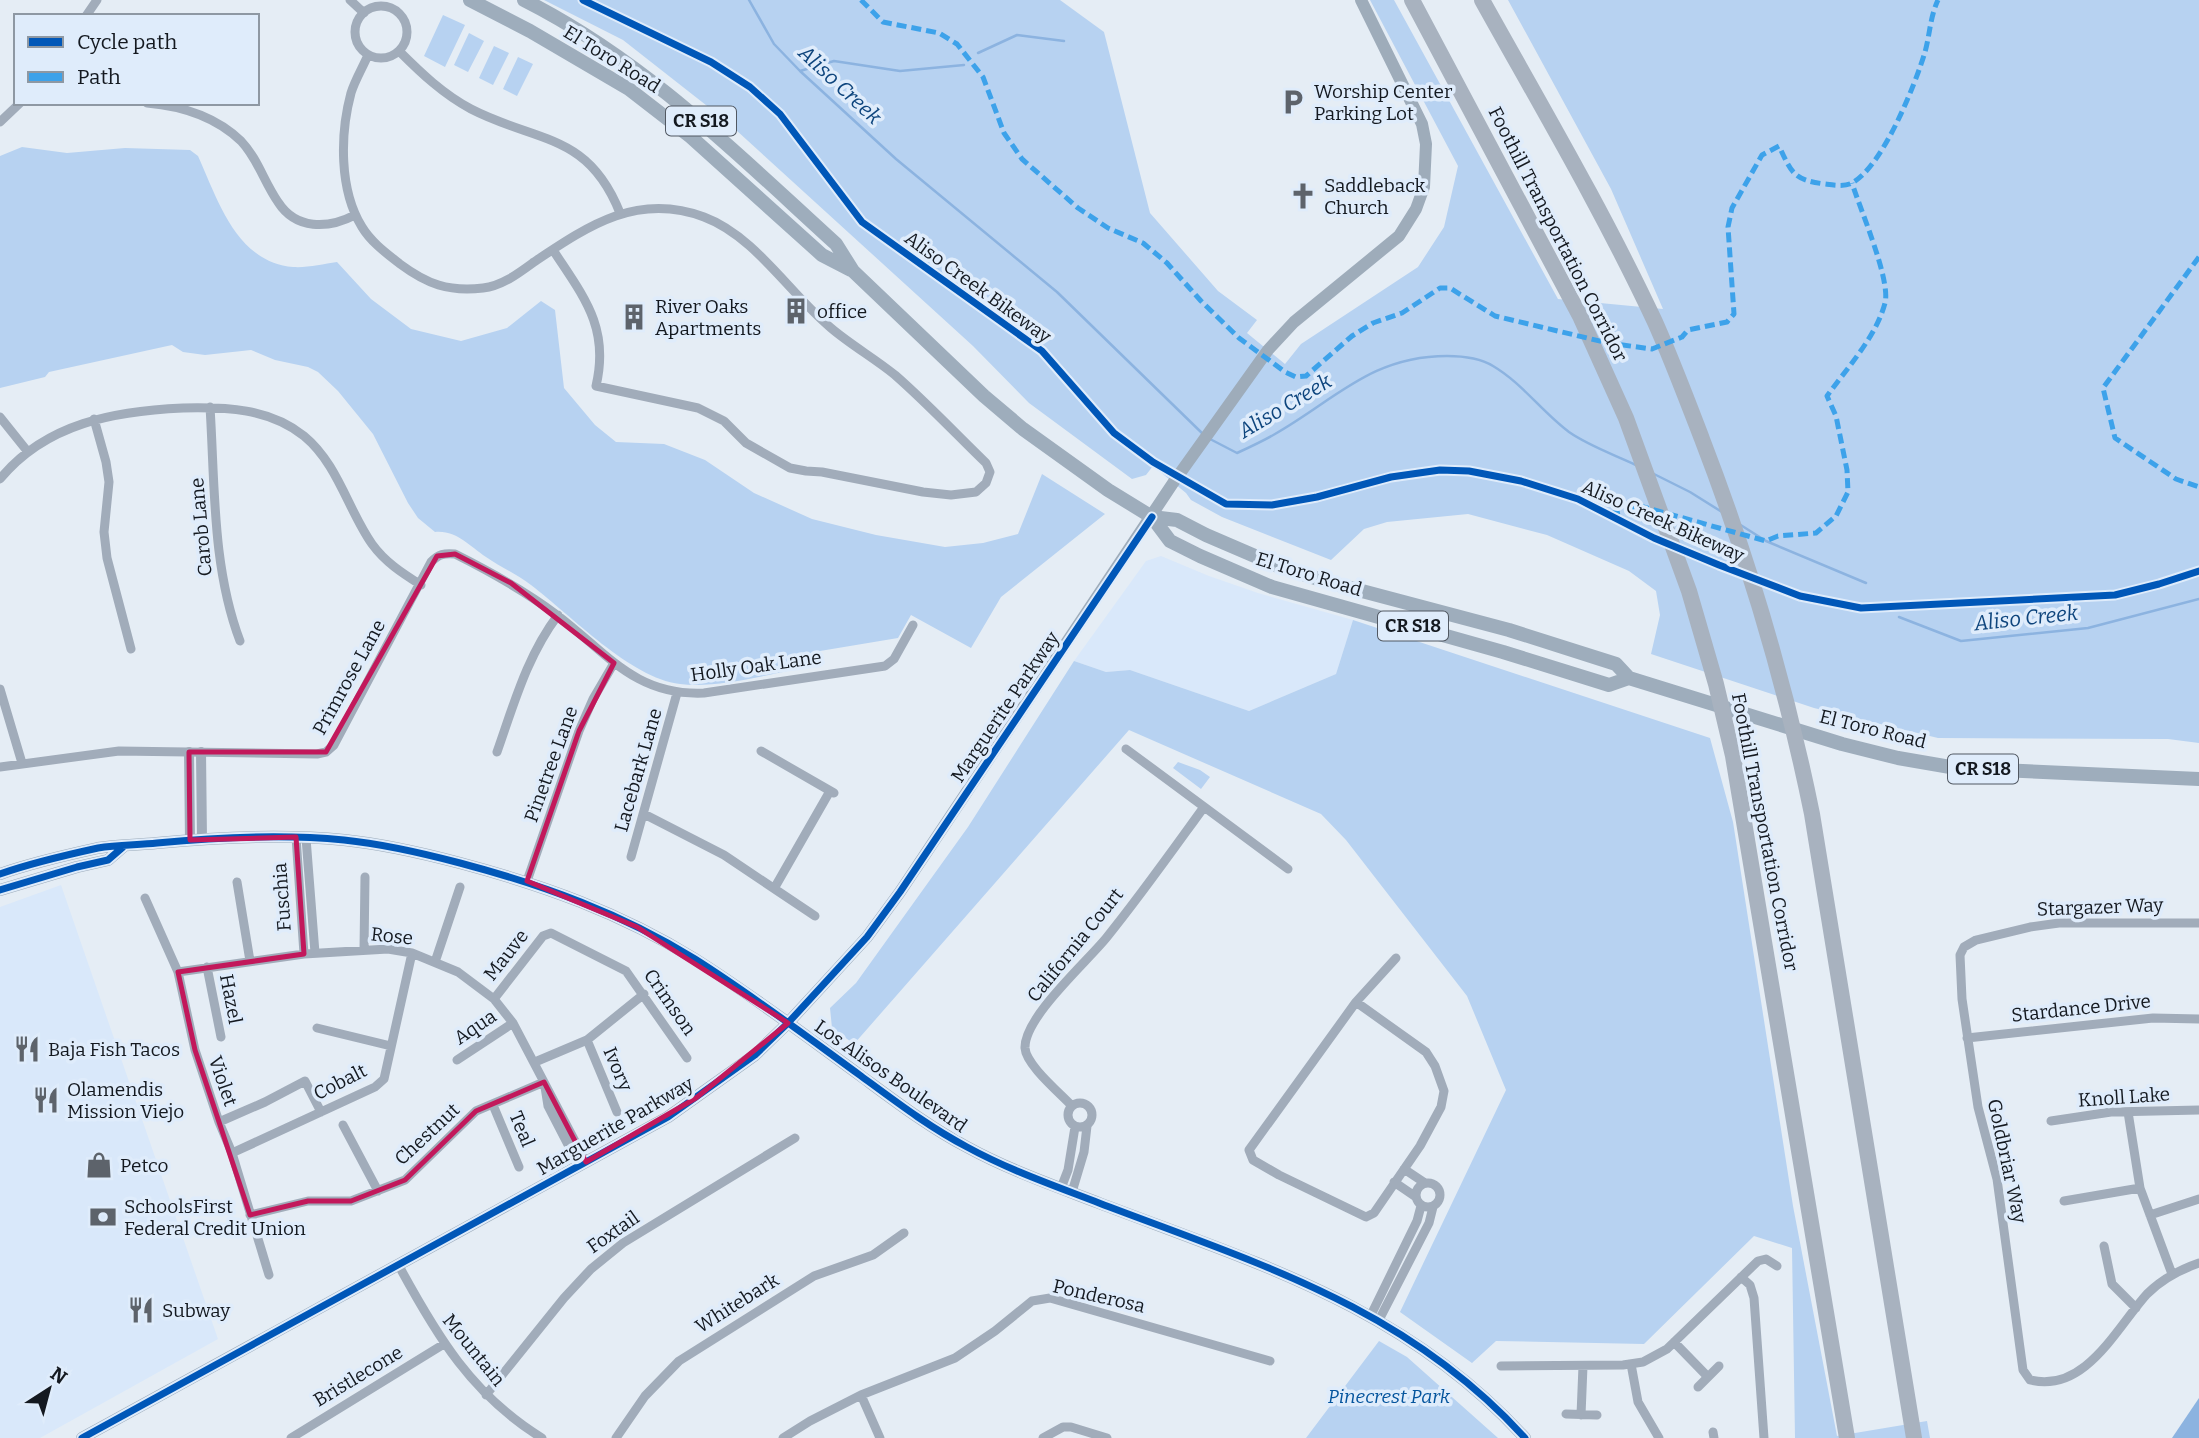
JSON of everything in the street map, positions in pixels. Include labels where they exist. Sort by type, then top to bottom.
[{"type":"highway","name":"Foothill Transportation Corridor","points":[[1412,0],[1580,316],[1626,418],[1689,591],[1734,756],[1847,1436]]},
{"type":"highway","points":[[1482,0],[1605,221],[1655,323],[1678,376],[1740,542],[1783,685],[1805,779],[1913,1431]]},
{"type":"main road","name":"El Toro Road","points":[[470,0],[530,31],[629,89],[691,137],[822,255],[853,271]]},
{"type":"main road","name":"El Toro Road","points":[[524,0],[620,56],[680,102],[836,243],[853,271],[984,396],[1023,429],[1108,491],[1152,517],[1170,541],[1272,587],[1609,685],[1629,678]]},
{"type":"main road","name":"Marguerite Parkway","points":[[82,1438],[668,1117],[718,1084],[755,1055],[789,1023],[867,937],[900,892],[1173,484],[1268,350],[1294,322],[1399,236],[1416,209],[1424,187],[1426,144],[1422,124],[1361,0]]},
{"type":"main road","name":"El Toro Road","points":[[1152,517],[1177,520],[1278,566],[1616,664],[1629,678],[1842,744],[1956,768],[2199,779]]},
{"type":"main road","name":"Los Alisos Boulevard","points":[[0,874],[103,847],[196,839],[301,838],[343,840],[390,847],[527,881],[638,926],[694,959],[789,1023],[899,1104],[966,1147],[1067,1190],[1291,1277],[1375,1317],[1479,1390],[1525,1438]]},
{"type":"main road","name":"Los Alisos Boulevard","points":[[0,890],[108,860],[124,847]]},
{"type":"street","points":[[350,0],[364,13]]},
{"type":"street","points":[[393,4],[403,19],[407,36],[399,51],[384,58],[368,55],[358,43],[356,27],[364,13],[393,4]]},
{"type":"street","points":[[399,51],[434,85],[470,108],[564,146],[582,157],[611,189],[620,213]]},
{"type":"street","points":[[368,55],[352,92],[344,144],[347,184],[355,215],[364,230],[383,251],[417,276],[450,289],[483,288],[499,284],[588,227],[620,213],[653,209],[680,211],[704,217],[743,241],[831,328],[893,373],[989,467],[986,483],[976,492],[951,495],[790,468],[746,443],[724,421],[698,408],[596,386],[600,369],[597,324],[590,306],[553,250]]},
{"type":"street","points":[[0,122],[18,105]]},
{"type":"street","points":[[159,105],[190,110],[228,130],[252,154],[281,206],[301,220],[320,226],[331,225],[355,215]]},
{"type":"street","points":[[0,479],[11,465],[28,452],[94,419],[137,410],[210,407],[238,408],[274,417],[305,437],[329,465],[372,543],[391,565],[421,585]]},
{"type":"street","name":"Carob Lane","points":[[210,407],[218,546],[229,611],[240,641]]},
{"type":"street","points":[[0,417],[28,452]]},
{"type":"street","points":[[94,419],[109,482],[104,532],[107,558],[131,649]]},
{"type":"street","name":"Primrose Lane","points":[[194,752],[326,752],[334,745],[431,562],[445,553],[455,554]]},
{"type":"street","name":"Holly Oak Lane","points":[[455,554],[511,583],[558,615],[614,663],[648,685],[677,693],[704,693],[885,666],[894,659],[914,625]]},
{"type":"street","points":[[497,752],[526,667],[558,615]]},
{"type":"street","name":"Pinetree Lane","points":[[527,881],[579,731],[593,699],[614,663]]},
{"type":"street","points":[[0,689],[22,763]]},
{"type":"street","name":"Lacebark Lane","points":[[631,857],[677,693]]},
{"type":"street","points":[[1126,749],[1288,869]]},
{"type":"street","points":[[0,767],[119,751],[194,752],[196,839]]},
{"type":"street","points":[[761,751],[832,792],[775,887]]},
{"type":"street","name":"California Court","points":[[1087,1126],[1093,1117],[1090,1109],[1080,1103],[1072,1106],[1030,1062],[1026,1049],[1028,1035],[1054,995],[1107,938],[1204,807]]},
{"type":"street","points":[[644,814],[724,855],[815,916]]},
{"type":"street","name":"Fuschia","points":[[301,838],[315,953]]},
{"type":"street","name":"Fuschia","points":[[301,838],[304,954]]},
{"type":"street","points":[[365,877],[365,950]]},
{"type":"street","points":[[237,882],[250,961]]},
{"type":"street","points":[[435,961],[460,887]]},
{"type":"street","name":"Violet","points":[[145,898],[178,972],[195,1050],[232,1153],[269,1275]]},
{"type":"street","name":"Stargazer Way","points":[[1964,947],[1976,940],[2059,923],[2199,923]]},
{"type":"street","name":"Crimson","points":[[546,934],[551,933],[626,971],[687,1058]]},
{"type":"street","name":"Mauve","points":[[494,999],[546,934]]},
{"type":"street","name":"Goldbriar Way","points":[[1964,947],[1960,955],[1967,1038],[1978,1107],[1997,1179],[2023,1370],[2030,1380],[2043,1383],[2065,1377],[2098,1355],[2136,1308]]},
{"type":"street","name":"Rose","points":[[178,972],[304,954],[387,949],[412,953],[435,961],[458,972],[494,999],[513,1023],[544,1082],[548,1106],[583,1164]]},
{"type":"street","name":"Cobalt","points":[[232,1153],[374,1087],[384,1079],[412,953]]},
{"type":"street","points":[[1356,1002],[1418,1045],[1430,1058],[1444,1090],[1441,1107],[1420,1146],[1372,1215],[1363,1217],[1253,1160],[1250,1147],[1356,1002],[1396,958]]},
{"type":"street","name":"Hazel","points":[[207,967],[221,1037]]},
{"type":"street","points":[[535,1062],[586,1040],[644,994]]},
{"type":"street","name":"Stardance Drive","points":[[1967,1038],[2153,1018],[2199,1019]]},
{"type":"street","name":"Aqua","points":[[457,1060],[513,1023]]},
{"type":"street","points":[[317,1028],[391,1046]]},
{"type":"street","name":"Ivory","points":[[586,1040],[617,1112]]},
{"type":"street","points":[[219,1122],[305,1081],[321,1112]]},
{"type":"street","name":"Chestnut","points":[[250,1215],[308,1201],[351,1201],[405,1180],[476,1111],[544,1082]]},
{"type":"street","name":"Teal","points":[[493,1105],[519,1167]]},
{"type":"street","points":[[1067,1190],[1075,1127],[1068,1118],[1072,1106]]},
{"type":"street","name":"Knoll Lake","points":[[2051,1121],[2111,1112],[2199,1110]]},
{"type":"street","points":[[2127,1112],[2140,1188],[2172,1274]]},
{"type":"street","points":[[343,1125],[378,1191]]},
{"type":"street","points":[[1067,1190],[1084,1152],[1087,1126],[1075,1127]]},
{"type":"street","name":"Foxtail","points":[[485,1395],[591,1269],[623,1243],[795,1138]]},
{"type":"street","points":[[1375,1317],[1429,1223],[1433,1207],[1439,1201],[1439,1189],[1433,1184],[1424,1183],[1404,1169]]},
{"type":"street","points":[[1375,1317],[1421,1206],[1416,1197],[1394,1182]]},
{"type":"street","points":[[1416,1197],[1418,1188],[1424,1183]]},
{"type":"street","points":[[2064,1201],[2140,1188]]},
{"type":"street","points":[[2150,1215],[2199,1199]]},
{"type":"street","points":[[1421,1206],[1433,1207]]},
{"type":"street","name":"Whitebark","points":[[616,1438],[645,1396],[680,1360],[814,1276],[873,1255],[904,1233]]},
{"type":"street","points":[[2104,1245],[2112,1284],[2136,1308],[2172,1274],[2199,1264]]},
{"type":"street","points":[[1500,1366],[1583,1366],[1643,1362],[1658,1355],[1674,1342],[1758,1261],[1766,1259],[1777,1266]]},
{"type":"street","name":"Mountain","points":[[399,1266],[444,1345],[485,1395],[539,1437]]},
{"type":"street","points":[[1741,1278],[1749,1284],[1754,1298],[1764,1438]]},
{"type":"street","name":"Ponderosa","points":[[783,1438],[861,1395],[955,1358],[1032,1301],[1050,1298],[1270,1361]]},
{"type":"street","points":[[1674,1342],[1708,1377]]},
{"type":"street","name":"Bristlecone","points":[[291,1438],[444,1345]]},
{"type":"street","points":[[1631,1364],[1638,1402],[1659,1438]]},
{"type":"street","points":[[1581,1415],[1583,1366]]},
{"type":"street","points":[[1698,1387],[1719,1366]]},
{"type":"street","points":[[861,1395],[880,1438]]},
{"type":"street","points":[[1566,1414],[1597,1415]]},
{"type":"street","points":[[1042,1438],[1063,1427],[1107,1438]]},
{"type":"highlighted area","points":[[455,554],[511,583],[614,663],[579,731],[527,881],[637,927],[788,1023],[696,1098],[586,1162],[544,1082],[476,1111],[405,1180],[351,1201],[308,1201],[250,1215],[195,1050],[178,972],[304,954],[296,837],[190,840],[189,752],[326,752],[437,556]]},
{"type":"shaded area","points":[[1161,556],[1258,593],[1353,620],[1336,674],[1249,711],[1130,670],[1106,672],[1074,661],[1146,561]]},
{"type":"shaded area","points":[[61,885],[218,1339],[40,1438],[0,1438],[0,907]]},
{"type":"shaded area","points":[[2199,1398],[2199,1438],[2172,1438]]},
{"type":"green space","points":[[544,0],[1060,0],[1104,32],[1150,213],[1218,291],[1257,320],[1247,333],[1285,364],[1301,344],[1418,267],[1444,227],[1458,166],[1370,0],[1394,0],[1558,299],[1663,309],[1611,189],[1508,0],[2199,0],[2199,743],[2168,739],[1938,738],[1814,708],[1651,654],[1660,615],[1656,591],[1629,571],[1547,535],[1468,514],[1387,522],[1364,529],[1331,560],[1222,517],[1191,500],[1153,466],[1146,475],[1132,479],[1029,403],[973,346],[725,120],[623,40]]},
{"type":"green space","points":[[443,15],[465,25],[445,67],[424,56]]},
{"type":"green space","points":[[469,33],[484,41],[468,72],[454,65]]},
{"type":"green space","points":[[494,46],[509,53],[493,85],[479,78]]},
{"type":"green space","points":[[518,57],[533,64],[517,96],[503,89]]},
{"type":"green space","points":[[22,147],[67,153],[125,148],[190,150],[198,156],[232,226],[257,254],[273,263],[293,267],[337,262],[371,299],[411,329],[461,341],[507,328],[541,301],[555,310],[564,388],[595,425],[616,442],[664,444],[705,460],[754,493],[812,519],[876,535],[945,547],[983,543],[1018,534],[1042,474],[1105,514],[1001,597],[971,648],[911,615],[898,638],[820,651],[812,666],[746,680],[711,684],[680,684],[661,679],[641,670],[602,644],[526,581],[462,540],[450,534],[435,532],[418,518],[373,434],[338,391],[318,372],[308,367],[275,360],[251,350],[205,355],[183,352],[172,345],[49,372],[45,377],[0,388],[0,156]]},
{"type":"green space","points":[[1353,620],[1710,738],[1733,822],[1793,1206],[1837,1436],[1927,1421],[1930,1438],[1795,1438],[1792,1248],[1754,1236],[1644,1344],[1496,1341],[1472,1363],[1400,1312],[1506,1090],[1467,996],[1346,840],[1321,814],[1129,730],[854,1044],[832,1028],[830,1008],[856,983],[968,827],[1074,661],[1106,672],[1130,670],[1249,711],[1336,674]]},
{"type":"green space","points":[[1178,762],[1210,777],[1201,789],[1173,768]]},
{"type":"green space","name":"Pinecrest Park","points":[[1379,1341],[1407,1357],[1498,1438],[1306,1438]]},
{"type":"waterway","name":"Aliso Creek","points":[[749,0],[774,44],[800,71],[896,159],[1057,292],[1204,435]]},
{"type":"waterway","points":[[978,53],[1017,35],[1064,41]]},
{"type":"waterway","points":[[800,71],[834,61],[900,71],[964,65]]},
{"type":"waterway","name":"Aliso Creek","points":[[1210,439],[1237,453],[1275,434],[1375,372],[1396,363],[1420,358],[1459,356],[1477,359],[1493,366],[1569,432],[1636,465]]},
{"type":"waterway","name":"Aliso Creek","points":[[1652,473],[1722,512]]},
{"type":"waterway","name":"Aliso Creek","points":[[1739,524],[1766,541],[1866,583]]},
{"type":"waterway","name":"Aliso Creek","points":[[1899,617],[1961,641],[2088,628],[2199,599]]},
{"type":"marked path","points":[[861,0],[883,22],[939,33],[957,44],[983,77],[1004,133],[1022,159],[1078,208],[1108,228],[1143,243],[1167,263],[1239,338],[1296,377],[1306,376],[1352,336],[1373,323],[1402,313],[1440,288],[1450,288],[1495,316],[1608,343],[1652,349],[1682,337],[1688,330],[1727,322],[1734,314],[1728,227],[1732,208],[1762,155],[1779,146],[1795,174],[1815,182],[1846,185],[1864,174],[1886,143],[1906,103],[1925,52],[1938,0]]},
{"type":"marked path","points":[[1610,514],[1640,506],[1766,541],[1778,536],[1816,533],[1836,516],[1848,492],[1847,470],[1836,416],[1827,396],[1875,328],[1885,303],[1886,292],[1874,244],[1852,183]]},
{"type":"marked path","points":[[2199,257],[2103,388],[2115,438],[2176,479],[2199,487]]},
{"type":"cycle path","name":"Aliso Creek Bikeway","points":[[583,0],[711,62],[750,87],[780,114],[862,222],[1042,351],[1114,433],[1153,462],[1226,504],[1272,505],[1317,497],[1391,477],[1440,470],[1469,471],[1521,481],[1578,499],[1654,538],[1719,565],[1800,596],[1861,608],[2115,595],[2199,571]]},
{"type":"cycle path","points":[[82,1438],[668,1117],[755,1055],[867,937],[1152,517]]},
{"type":"cycle path","points":[[0,874],[105,847],[227,838],[297,837],[373,844],[446,859],[581,902],[639,928],[695,959],[758,1001],[912,1113],[983,1155],[1049,1184],[1273,1270],[1380,1322],[1431,1355],[1479,1393],[1525,1438]]},
{"type":"cycle path","points":[[0,890],[108,860],[123,847]]},
{"type":"place","name":"Worship Center Parking Lot","points":[[1293,102]]},
{"type":"place","name":"Saddleback Church","points":[[1303,196]]},
{"type":"place","name":"office","points":[[796,311]]},
{"type":"place","name":"River Oaks Apartments","points":[[634,317]]},
{"type":"place","name":"Baja Fish Tacos","points":[[27,1049]]},
{"type":"place","name":"Olamendis Mission Viejo","points":[[46,1100]]},
{"type":"place","name":"Petco","points":[[99,1165]]},
{"type":"place","name":"SchoolsFirst Federal Credit Union","points":[[103,1217]]},
{"type":"place","name":"Subway","points":[[141,1310]]}]
